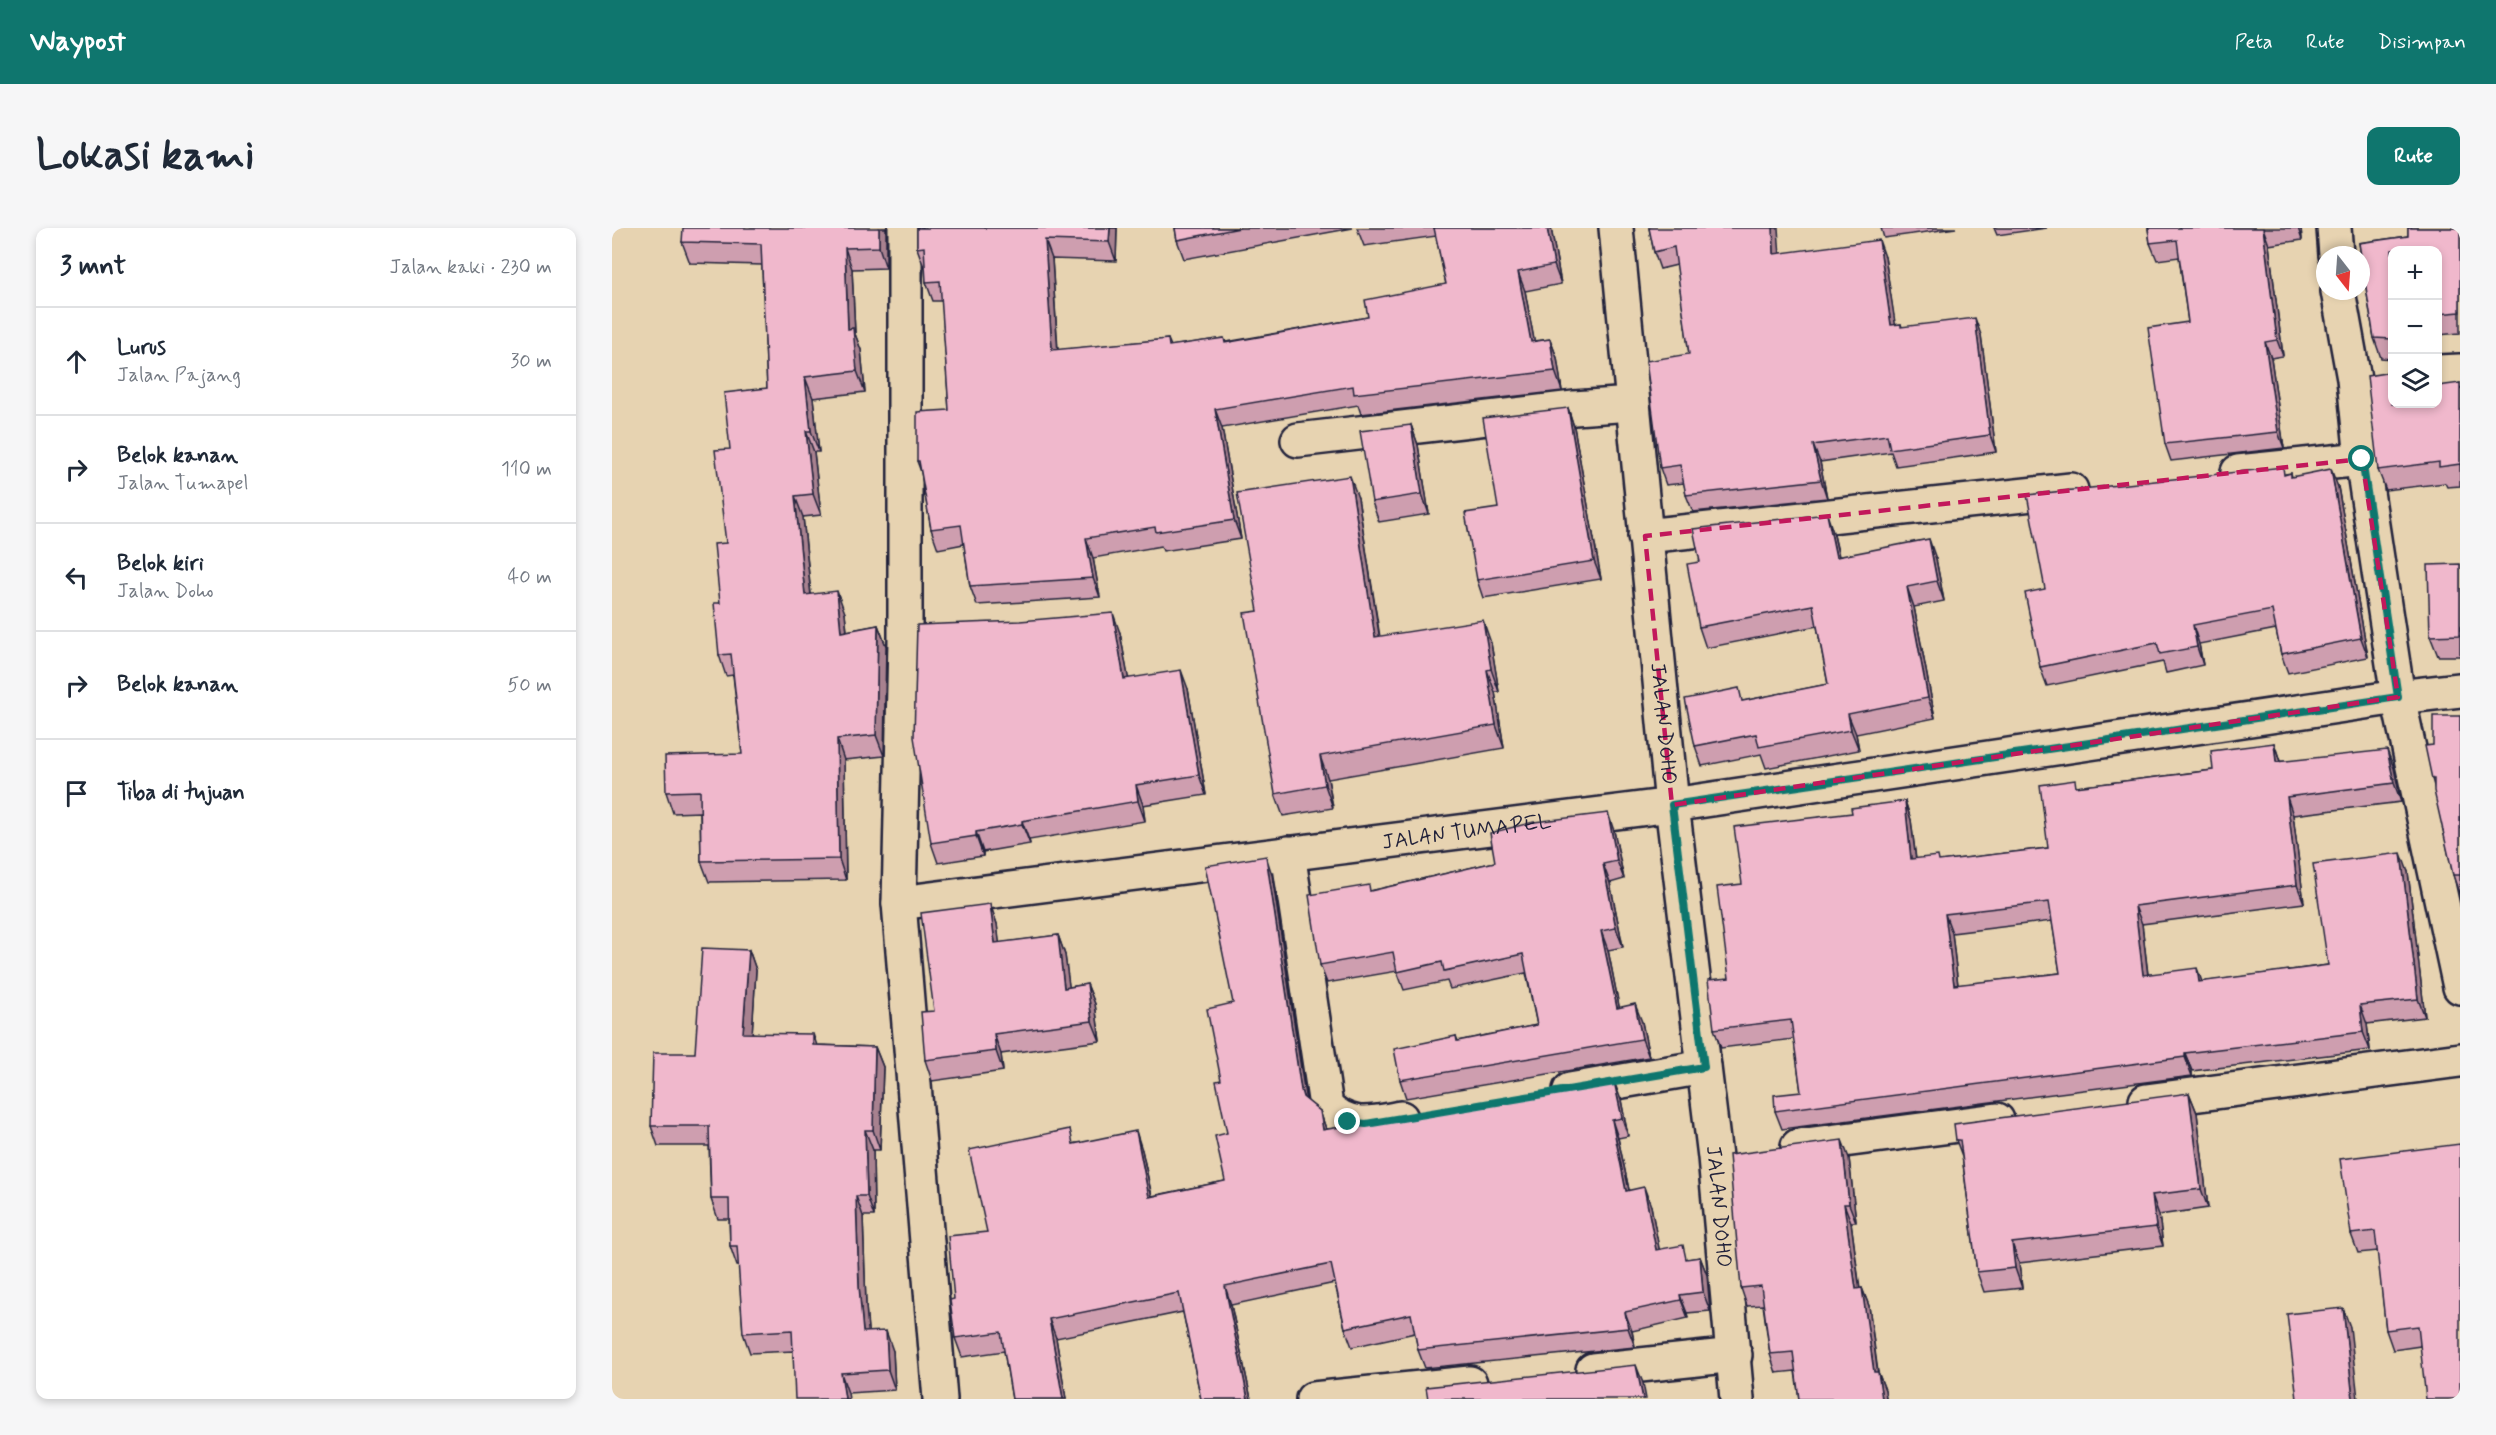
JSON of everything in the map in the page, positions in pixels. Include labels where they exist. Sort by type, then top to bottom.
[{"type":"street","points":[[906,228],[905,627],[899,903],[940,1399]]},
{"type":"street","name":"JALAN DOHO","points":[[1616,228],[1672,805],[1704,1067],[1727,1156],[1737,1399]]},
{"type":"street","points":[[2334,228],[2335,246]]},
{"type":"street","points":[[2341,300],[2369,378],[2362,459],[2398,697],[2460,987]]},
{"type":"street","points":[[2442,372],[2460,371]]},
{"type":"street","points":[[1298,440],[1574,408],[1632,404]]},
{"type":"street","points":[[2209,476],[2362,459]]},
{"type":"street","points":[[1645,536],[2103,487]]},
{"type":"street","points":[[905,627],[938,626]]},
{"type":"street","name":"JALAN TUMAPEL","points":[[899,903],[1672,805],[2398,697],[2460,690]]},
{"type":"street","points":[[1288,853],[1326,1106],[1338,1117],[1356,1124],[1436,1112]]},
{"type":"street","points":[[2117,1105],[2460,1060]]},
{"type":"street","points":[[1541,1095],[1704,1067]]},
{"type":"street","points":[[1774,1149],[2023,1117]]},
{"type":"street","points":[[1559,1374],[1735,1355]]},
{"type":"street","points":[[1330,1398],[1501,1380]]},
{"type":"highlighted area","points":[[2362,459],[2398,697],[1672,805],[1645,536]]},
{"type":"building","points":[[683,228],[879,228],[879,247],[845,248],[848,329],[853,328],[857,371],[805,377],[811,431],[806,431],[813,494],[795,496],[805,595],[837,591],[841,632],[878,625],[876,735],[837,739],[839,859],[701,861],[700,791],[666,792],[665,756],[742,754],[731,654],[719,655],[714,603],[720,603],[714,544],[726,543],[715,450],[730,449],[724,393],[767,388],[761,244],[682,242]]},
{"type":"building","points":[[917,228],[1110,228],[1109,242],[1045,240],[1052,350],[1168,339],[1169,346],[1224,338],[1225,343],[1368,317],[1365,300],[1446,284],[1434,228],[1547,228],[1554,265],[1518,272],[1531,342],[1550,339],[1555,371],[1354,394],[1353,386],[1215,409],[1234,520],[1156,532],[1155,527],[1086,538],[1093,578],[970,586],[961,525],[931,529],[919,461],[917,461],[917,412],[949,410],[940,281],[926,282],[924,247],[917,248]]},
{"type":"building","points":[[1175,228],[1240,228],[1177,240]]},
{"type":"building","points":[[1649,228],[1773,228],[1774,254],[1879,240],[1891,325],[1901,324],[1901,327],[1975,318],[1990,435],[1890,449],[1887,435],[1813,445],[1821,480],[1686,495],[1680,465],[1660,468],[1646,361],[1689,354],[1674,247],[1654,252]]},
{"type":"building","points":[[2148,228],[2263,228],[2277,340],[2265,342],[2278,432],[2165,444],[2148,328],[2188,322],[2177,240],[2150,243]]},
{"type":"building","points":[[2408,228],[2460,228],[2460,312],[2442,314],[2442,246],[2388,246],[2388,339],[2374,338],[2368,300],[2370,300],[2370,246],[2359,246],[2359,243],[2408,236]]},
{"type":"building","points":[[2388,373],[2388,408],[2442,408],[2442,385],[2460,383],[2460,464],[2439,467],[2439,462],[2378,470],[2367,376]]},
{"type":"building","points":[[1568,408],[1594,561],[1477,580],[1465,513],[1498,508],[1483,418]]},
{"type":"building","points":[[1411,425],[1422,494],[1372,502],[1360,431]]},
{"type":"building","points":[[2283,467],[2284,475],[2291,473],[2291,477],[2331,469],[2361,638],[2281,654],[2272,610],[2193,625],[2197,647],[2160,654],[2157,643],[2040,667],[2025,593],[2045,589],[2027,495]]},
{"type":"building","points":[[1350,476],[1375,637],[1483,620],[1491,669],[1487,670],[1496,725],[1320,756],[1325,785],[1275,794],[1244,613],[1258,611],[1237,493]]},
{"type":"building","points":[[1827,514],[1836,557],[1929,539],[1937,581],[1907,587],[1928,698],[1848,714],[1851,730],[1759,747],[1756,734],[1695,746],[1685,699],[1739,688],[1742,701],[1828,684],[1813,605],[1699,627],[1687,564],[1700,562],[1693,529]]},
{"type":"building","points":[[2460,564],[2460,635],[2430,636],[2428,565]]},
{"type":"building","points":[[1113,613],[1124,679],[1181,670],[1199,775],[1136,785],[1138,801],[1022,821],[1022,824],[976,832],[976,836],[931,843],[914,737],[917,625],[1020,621]]},
{"type":"building","points":[[2433,716],[2460,716],[2460,875],[2453,875],[2425,746],[2433,745]]},
{"type":"building","points":[[2274,743],[2276,762],[2387,750],[2394,783],[2287,797],[2297,885],[2135,906],[2143,975],[2197,968],[2199,982],[2328,965],[2313,864],[2401,853],[2418,999],[2360,1005],[2363,1032],[2185,1053],[2185,1057],[1775,1111],[1774,1095],[1801,1092],[1791,1020],[1714,1029],[1708,980],[1729,978],[1717,887],[1742,884],[1734,827],[1852,813],[1851,808],[1905,801],[1911,859],[1938,856],[1939,861],[2048,848],[2040,785],[2075,780],[2076,787],[2213,770],[2211,751]],"holes":[[[2049,902],[2060,973],[1954,985],[1945,914]]]},
{"type":"building","points":[[1608,813],[1617,861],[1603,864],[1616,928],[1601,931],[1617,1008],[1635,1004],[1642,1039],[1400,1080],[1394,1049],[1456,1036],[1457,1041],[1537,1025],[1523,954],[1444,971],[1442,962],[1397,972],[1393,952],[1320,965],[1309,895],[1369,885],[1370,891],[1495,862],[1490,833],[1534,822]]},
{"type":"building","points":[[1266,856],[1301,1090],[1303,1097],[1320,1111],[1323,1130],[1614,1081],[1622,1118],[1612,1120],[1626,1191],[1644,1187],[1656,1250],[1683,1245],[1686,1259],[1700,1257],[1703,1292],[1680,1295],[1681,1300],[1625,1312],[1628,1328],[1418,1350],[1411,1314],[1345,1328],[1331,1264],[1225,1286],[1248,1399],[1201,1399],[1179,1293],[1049,1319],[1063,1399],[1012,1399],[1001,1332],[955,1338],[950,1300],[954,1299],[948,1236],[987,1232],[969,1150],[1070,1129],[1073,1144],[1136,1131],[1149,1197],[1225,1181],[1215,1136],[1227,1133],[1216,1081],[1221,1080],[1207,1009],[1233,1003],[1205,866]]},
{"type":"building","points":[[990,904],[995,943],[1058,935],[1064,988],[1087,984],[1092,1021],[994,1034],[996,1051],[925,1060],[921,1012],[934,1011],[921,913]]},
{"type":"building","points":[[702,948],[749,950],[743,1033],[813,1034],[813,1045],[875,1047],[873,1130],[865,1130],[867,1196],[856,1196],[859,1286],[863,1332],[886,1331],[888,1370],[841,1373],[845,1399],[795,1399],[792,1330],[743,1333],[737,1246],[730,1246],[729,1199],[711,1199],[709,1126],[651,1126],[653,1053],[695,1053]]},
{"type":"building","points":[[2189,1093],[2201,1189],[2152,1195],[2156,1227],[2012,1243],[2015,1268],[1977,1272],[1960,1140],[1956,1140],[1954,1124]]},
{"type":"building","points":[[1842,1140],[1849,1204],[1844,1204],[1856,1289],[1862,1288],[1874,1372],[1878,1372],[1882,1399],[1799,1399],[1793,1352],[1770,1354],[1761,1286],[1741,1288],[1729,1155]]},
{"type":"building","points":[[2460,1144],[2460,1399],[2426,1399],[2418,1326],[2386,1330],[2375,1231],[2351,1234],[2340,1159]]},
{"type":"building","points":[[2343,1308],[2353,1399],[2297,1399],[2287,1314]]},
{"type":"building","points":[[1636,1365],[1643,1399],[1428,1399],[1426,1387]]},
{"type":"route","points":[[1348,1122],[1366,1124],[1704,1067],[1672,805],[2398,697],[2362,459]]}]
